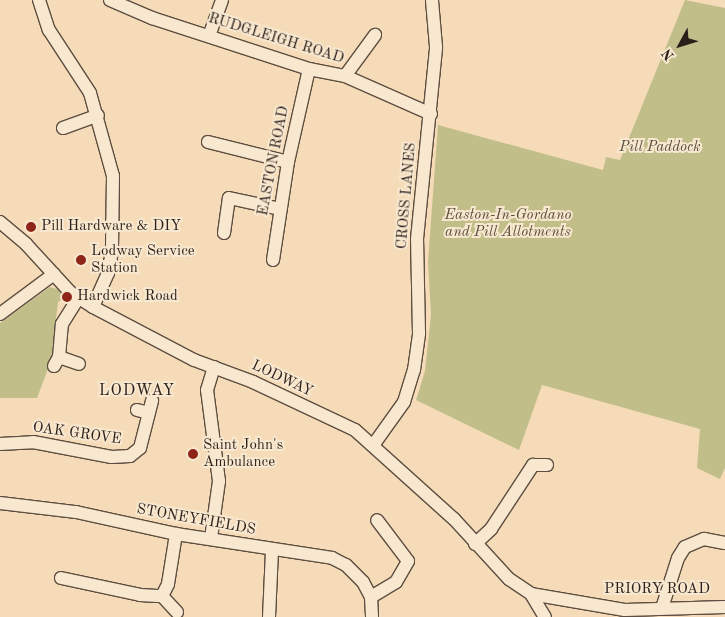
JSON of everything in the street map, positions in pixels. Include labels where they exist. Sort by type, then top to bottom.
[{"type":"street","points":[[39,0],[43,19],[90,93],[98,115],[114,176],[114,224],[108,272],[93,307]]},
{"type":"street","name":"RUDGLEIGH ROAD","points":[[110,0],[152,18],[309,69],[345,76],[431,114]]},
{"type":"street","points":[[209,36],[222,0]]},
{"type":"street","name":"CROSS LANES","points":[[374,444],[404,402],[414,370],[420,296],[416,239],[431,114],[436,47],[432,0]]},
{"type":"street","points":[[345,76],[375,35]]},
{"type":"street","name":"EASTON ROAD","points":[[273,260],[288,162],[309,69]]},
{"type":"street","points":[[63,128],[98,115]]},
{"type":"street","points":[[208,142],[288,162]]},
{"type":"street","points":[[224,234],[229,198],[280,209]]},
{"type":"street","name":"LODWAY","points":[[0,222],[78,298],[93,307],[214,367],[355,430],[374,444],[454,519],[475,544],[509,578],[531,594]]},
{"type":"street","points":[[0,314],[54,274]]},
{"type":"street","points":[[78,298],[67,312],[62,324],[57,361],[79,364]]},
{"type":"street","points":[[211,538],[219,481],[207,390],[214,367]]},
{"type":"street","name":"OAK GROVE","points":[[0,444],[33,442],[112,457],[130,456],[140,448],[143,412],[152,401]]},
{"type":"street","points":[[475,544],[491,529],[531,460],[547,465]]},
{"type":"street","name":"STONEYFIELDS","points":[[0,503],[76,512],[176,534],[332,558],[354,572],[371,597]]},
{"type":"street","points":[[372,617],[371,597],[396,582],[408,561],[377,520]]},
{"type":"street","points":[[162,596],[168,584],[176,534]]},
{"type":"street","points":[[662,608],[678,558],[685,547],[704,539],[725,543]]},
{"type":"street","points":[[269,617],[272,550]]},
{"type":"street","points":[[61,578],[140,595],[162,596],[177,612]]},
{"type":"street","points":[[531,594],[545,617]]},
{"type":"street","name":"PRIORY ROAD","points":[[531,594],[604,608],[662,608],[683,612],[725,606]]},
{"type":"green space","points":[[685,0],[725,8],[725,468],[720,479],[697,468],[700,429],[542,385],[519,450],[416,400],[425,371],[431,315],[428,262],[438,125],[603,170],[606,157],[620,160]]},
{"type":"green space","points":[[50,287],[60,290],[65,298],[58,302],[51,361],[37,398],[0,398],[0,323]]},
{"type":"place","name":"Pill Hardware & DIY","points":[[31,227]]},
{"type":"place","name":"Lodway Service Station","points":[[81,260]]},
{"type":"place","name":"Hardwick Road","points":[[67,297]]},
{"type":"place","name":"Saint John's Ambulance","points":[[193,454]]},
{"type":"district","name":"LODWAY","points":[[137,391]]},
{"type":"park label","name":"Pill Paddock","points":[[660,148]]},
{"type":"park label","name":"Easton-In-Gordano and Pill Allotments","points":[[508,224]]}]
